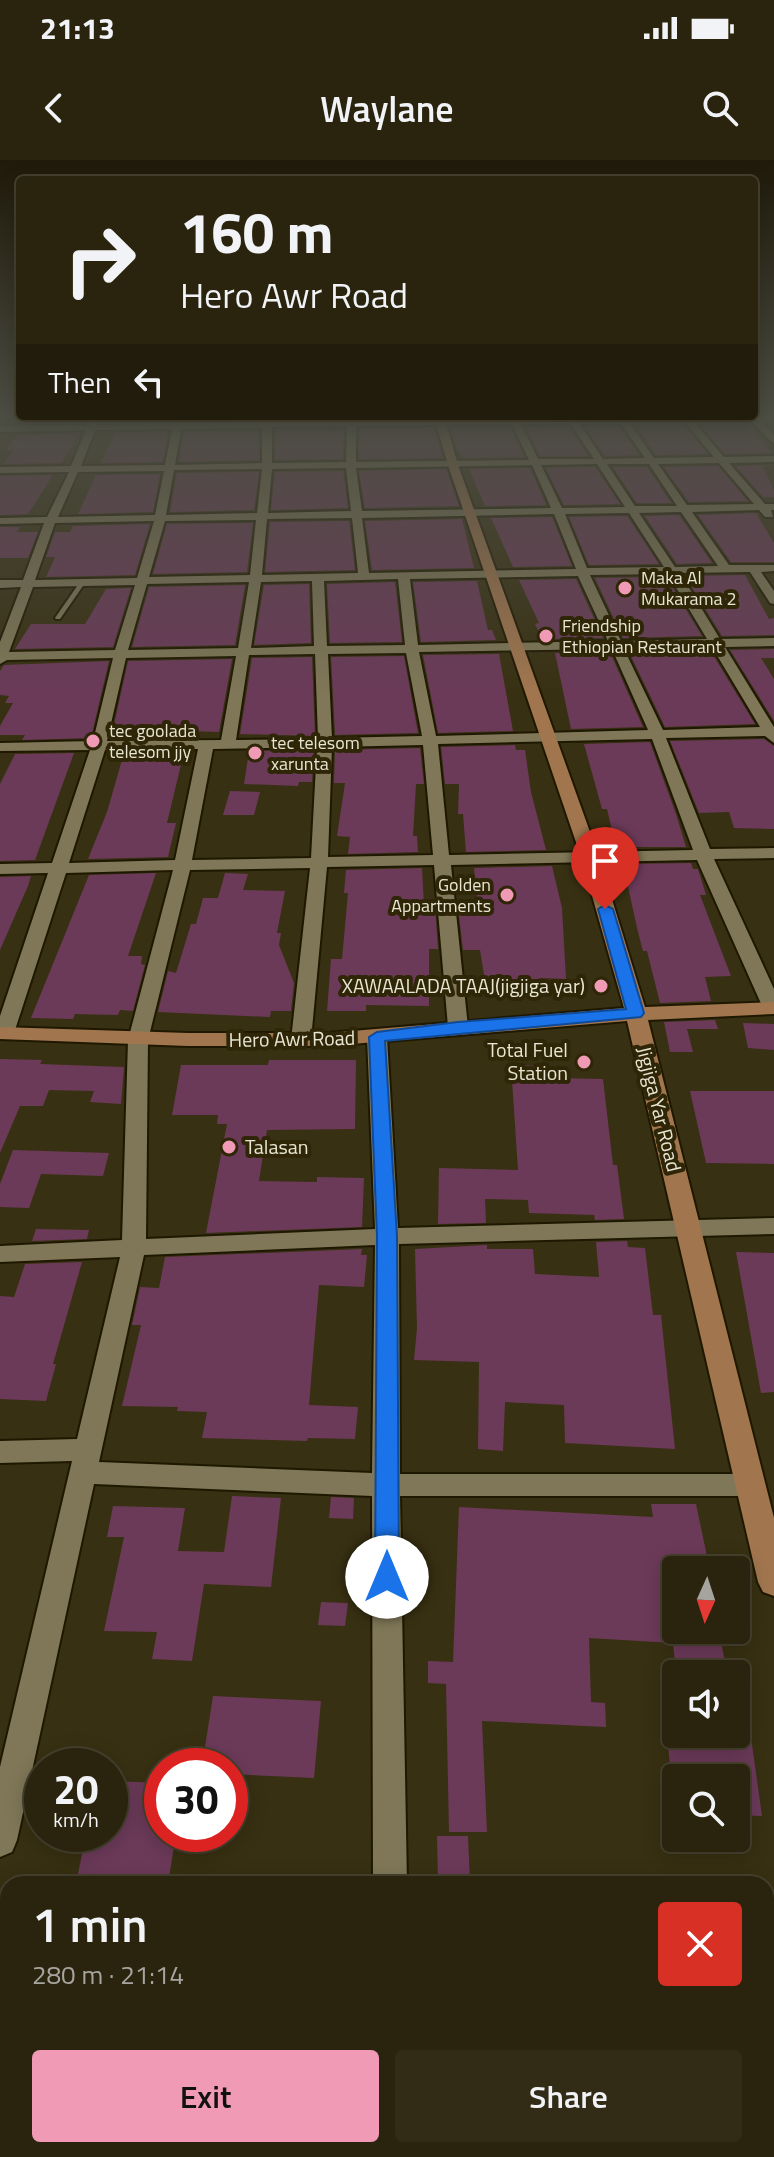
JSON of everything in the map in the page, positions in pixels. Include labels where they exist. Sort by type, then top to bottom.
[{"type":"street","points":[[56,509],[1,657],[774,642]]},
{"type":"street","points":[[2,1033],[99,746],[120,655],[162,509]]},
{"type":"street","points":[[228,744],[256,578],[261,509]]},
{"type":"street","points":[[356,509],[364,577]]},
{"type":"street","name":"Jigjiga Yar Road","points":[[470,509],[590,857],[636,1013],[774,1582]]},
{"type":"street","points":[[557,509],[657,733],[704,856],[774,1008]]},
{"type":"street","points":[[0,521],[677,509]]},
{"type":"street","points":[[687,509],[726,569]]},
{"type":"street","points":[[633,510],[772,734]]},
{"type":"street","points":[[753,568],[774,600]]},
{"type":"street","points":[[0,584],[774,568]]},
{"type":"street","points":[[404,576],[412,651],[430,740],[458,1027]]},
{"type":"street","points":[[301,1040],[319,863],[325,743],[318,578]]},
{"type":"street","points":[[0,747],[325,743],[657,733],[772,734]]},
{"type":"street","points":[[0,1840],[134,1246],[138,1040],[182,867],[206,745]]},
{"type":"street","points":[[0,869],[774,853]]},
{"type":"street","name":"Hero Awr Road","points":[[2,1033],[138,1040],[301,1040],[377,1037],[458,1027],[636,1013],[774,1008]]},
{"type":"street","points":[[377,1037],[387,1236],[390,1876]]},
{"type":"street","points":[[0,1254],[387,1236],[774,1226]]},
{"type":"street","points":[[0,1452],[386,1485],[751,1485]]},
{"type":"lane","points":[[58,618],[82,583]]},
{"type":"building","points":[[0,509],[31,509],[28,514],[0,515]]},
{"type":"building","points":[[80,509],[154,509],[153,512],[78,514]]},
{"type":"building","points":[[171,509],[254,509],[254,510],[170,512]]},
{"type":"building","points":[[756,513],[774,543],[774,562],[731,562],[698,515]]},
{"type":"building","points":[[679,515],[712,563],[677,564],[645,516]]},
{"type":"building","points":[[627,516],[659,564],[589,565],[569,517]]},
{"type":"building","points":[[552,517],[572,566],[513,567],[491,518]]},
{"type":"building","points":[[462,519],[474,568],[372,570],[365,521]]},
{"type":"building","points":[[349,521],[355,570],[265,572],[270,522]]},
{"type":"building","points":[[253,523],[247,572],[153,574],[167,524]]},
{"type":"building","points":[[150,524],[135,575],[46,577],[55,557],[46,557],[55,532],[70,532],[73,526]]},
{"type":"building","points":[[0,527],[20,527],[17,532],[38,532],[28,558],[0,558]]},
{"type":"building","points":[[745,575],[769,619],[774,618],[774,635],[722,636],[685,576]]},
{"type":"building","points":[[666,577],[702,636],[623,638],[595,578]]},
{"type":"building","points":[[576,579],[603,638],[542,639],[535,624],[539,623],[519,580]]},
{"type":"building","points":[[477,581],[488,630],[492,630],[496,640],[421,642],[413,582]]},
{"type":"building","points":[[395,582],[402,642],[330,643],[327,584]]},
{"type":"building","points":[[309,584],[311,643],[254,645],[264,585]]},
{"type":"building","points":[[245,585],[235,645],[132,647],[149,587]]},
{"type":"building","points":[[131,588],[113,647],[15,649],[31,624],[85,624],[106,589]]},
{"type":"building","points":[[774,649],[774,658],[761,658],[774,679],[774,721],[730,650]]},
{"type":"building","points":[[710,650],[755,724],[665,727],[629,652]]},
{"type":"building","points":[[610,652],[643,727],[571,729],[555,653]]},
{"type":"building","points":[[499,654],[513,731],[438,733],[423,655]]},
{"type":"building","points":[[404,656],[418,733],[335,735],[331,657]]},
{"type":"building","points":[[312,657],[315,736],[240,734],[252,658]]},
{"type":"building","points":[[232,659],[219,732],[188,731],[187,737],[111,738],[128,661]]},
{"type":"building","points":[[109,661],[91,738],[22,740],[25,735],[0,735],[0,726],[13,703],[5,703],[9,696],[0,695],[0,671],[4,665]]},
{"type":"building","points":[[764,739],[774,746],[774,829],[734,828],[729,812],[699,813],[670,741]]},
{"type":"building","points":[[650,742],[686,847],[616,847],[607,809],[602,809],[584,744]]},
{"type":"building","points":[[515,745],[516,750],[525,750],[531,792],[546,850],[466,852],[463,814],[458,814],[459,784],[445,784],[441,747]]},
{"type":"building","points":[[420,748],[424,784],[416,784],[413,836],[417,836],[418,852],[348,854],[350,837],[337,836],[345,783],[334,783],[335,750]]},
{"type":"building","points":[[314,750],[312,782],[299,782],[298,786],[244,784],[249,751]]},
{"type":"building","points":[[184,752],[167,823],[176,823],[168,857],[88,859],[107,812],[124,753]]},
{"type":"building","points":[[74,753],[35,860],[0,861],[0,784],[15,754]]},
{"type":"building","points":[[230,791],[260,792],[254,815],[223,815]]},
{"type":"building","points":[[691,863],[693,869],[698,869],[706,895],[700,895],[731,976],[705,977],[711,1001],[660,1003],[647,951],[643,951],[623,864]]},
{"type":"building","points":[[552,866],[562,908],[566,979],[539,978],[543,989],[487,993],[480,950],[463,950],[458,907],[478,908],[474,868]]},
{"type":"building","points":[[422,868],[424,906],[435,906],[438,949],[429,949],[429,1006],[366,1005],[366,1011],[327,1011],[331,959],[342,959],[348,893],[344,893],[346,870]]},
{"type":"building","points":[[156,873],[128,956],[142,956],[141,964],[145,965],[133,1011],[120,1010],[118,1015],[75,1014],[73,1019],[31,1018],[89,875]]},
{"type":"building","points":[[225,873],[248,874],[243,890],[285,891],[277,933],[281,933],[279,945],[294,983],[291,1011],[271,1011],[270,1017],[158,1012],[168,971],[176,973],[191,924],[196,924],[203,898],[218,898]]},
{"type":"building","points":[[31,876],[28,886],[0,950],[0,877]]},
{"type":"building","points":[[715,1020],[718,1029],[687,1029],[693,1052],[670,1052],[664,1022]]},
{"type":"building","points":[[743,1023],[774,1024],[774,1050],[748,1048]]},
{"type":"building","points":[[0,1059],[42,1060],[40,1064],[124,1067],[121,1104],[90,1102],[94,1091],[49,1090],[43,1106],[20,1106],[0,1153]]},
{"type":"building","points":[[269,1060],[356,1060],[355,1129],[267,1130],[259,1181],[317,1182],[317,1177],[364,1178],[362,1227],[206,1233],[227,1124],[217,1124],[218,1115],[172,1115],[181,1065],[268,1065]]},
{"type":"building","points":[[511,1065],[538,1066],[538,1074],[552,1074],[552,1078],[603,1079],[613,1165],[617,1165],[624,1219],[595,1220],[594,1215],[529,1213],[528,1200],[485,1199],[486,1223],[438,1224],[439,1168],[518,1170]]},
{"type":"building","points":[[690,1091],[774,1091],[774,1164],[706,1163]]},
{"type":"building","points":[[13,1150],[109,1153],[103,1176],[41,1174],[29,1208],[0,1207],[0,1184]]},
{"type":"building","points":[[36,1229],[89,1230],[87,1239],[32,1241]]},
{"type":"building","points":[[627,1241],[628,1247],[645,1248],[653,1315],[661,1315],[675,1449],[565,1443],[564,1405],[505,1402],[503,1451],[478,1449],[479,1362],[414,1360],[417,1328],[415,1249],[487,1245],[487,1249],[533,1249],[535,1274],[599,1277],[596,1242]]},
{"type":"building","points":[[362,1249],[361,1255],[367,1255],[364,1287],[319,1285],[309,1405],[358,1407],[355,1439],[202,1438],[207,1412],[177,1411],[178,1407],[122,1406],[141,1325],[132,1325],[140,1287],[159,1288],[165,1257]]},
{"type":"building","points":[[736,1252],[774,1253],[774,1392],[761,1393]]},
{"type":"building","points":[[82,1262],[53,1364],[56,1364],[46,1401],[0,1399],[0,1296],[14,1297],[25,1264]]},
{"type":"building","points":[[232,1496],[281,1498],[271,1587],[204,1584],[192,1661],[152,1659],[157,1632],[104,1631],[124,1537],[107,1537],[113,1506],[185,1508],[178,1551],[224,1552]]},
{"type":"building","points":[[331,1497],[354,1498],[353,1519],[329,1518]]},
{"type":"building","points":[[651,1504],[696,1504],[707,1556],[662,1556],[662,1642],[589,1638],[591,1702],[605,1703],[606,1727],[482,1721],[487,1832],[449,1832],[446,1684],[428,1683],[428,1661],[453,1662],[459,1507],[653,1517]]},
{"type":"building","points":[[321,1602],[348,1603],[345,1626],[318,1625]]},
{"type":"building","points":[[673,1644],[722,1644],[724,1660],[675,1660]]},
{"type":"building","points":[[213,1696],[321,1701],[314,1778],[248,1775],[248,1748],[205,1748]]},
{"type":"building","points":[[750,1730],[762,1816],[750,1816],[750,1764],[670,1764],[668,1748],[750,1748]]},
{"type":"building","points":[[128,1782],[144,1782],[144,1852],[173,1852],[169,1876],[78,1876],[82,1852],[128,1852]]},
{"type":"building","points":[[437,1836],[468,1836],[470,1876],[438,1876]]},
{"type":"place","name":"Maka Al Mukarama 2","points":[[625,588]]},
{"type":"place","name":"Friendship Ethiopian Restaurant","points":[[546,636]]},
{"type":"place","name":"tec goolada telesom jjy","points":[[93,741]]},
{"type":"place","name":"tec telesom xarunta","points":[[255,753]]},
{"type":"place","name":"Golden Appartments","points":[[507,895]]},
{"type":"place","name":"XAWAALADA TAAJ(jigjiga yar)","points":[[601,986]]},
{"type":"place","name":"Total Fuel Station","points":[[584,1062]]},
{"type":"place","name":"Talasan","points":[[229,1147]]},
{"type":"route","points":[[387,1577],[387,1236],[377,1037],[458,1027],[636,1013],[605,909]]}]
